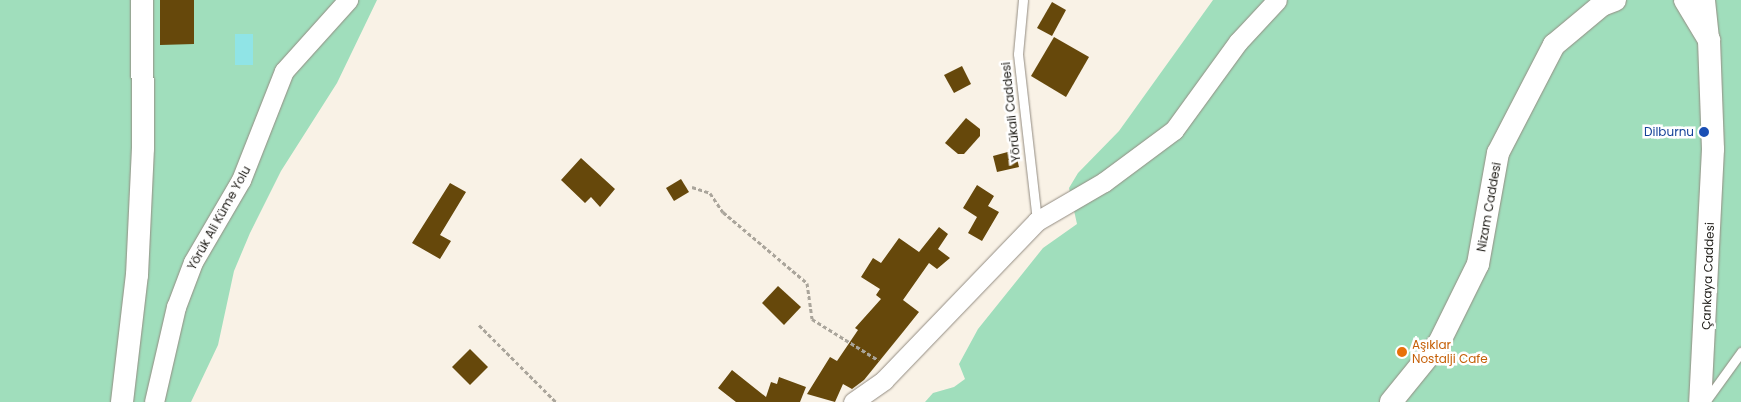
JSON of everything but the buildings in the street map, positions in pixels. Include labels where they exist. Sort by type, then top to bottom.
[{"type":"street","points":[[122,402],[137,274],[141,187],[142,0]]},
{"type":"street","name":"Yörük Ali Küme Yolu","points":[[154,402],[176,307],[193,262],[241,180],[284,71],[348,0]]},
{"type":"street","points":[[853,402],[892,370],[1037,221],[1104,182],[1174,130],[1238,42],[1277,0]]},
{"type":"street","name":"Nizam Caddesi","points":[[1391,402],[1438,343],[1478,264],[1498,153],[1554,45],[1602,5],[1615,0]]},
{"type":"street","points":[[1685,0],[1709,40]]},
{"type":"street","points":[[1704,0],[1709,40]]},
{"type":"street","name":"Çankaya Caddesi","points":[[1700,402],[1713,150],[1709,40]]},
{"type":"lane","name":"Yörükali Caddesi","points":[[1023,0],[1018,54],[1037,221]]},
{"type":"lane","points":[[1705,402],[1741,352]]},
{"type":"path","points":[[692,187],[710,193],[723,212],[807,283],[812,319],[892,370]]},
{"type":"path","points":[[480,325],[556,402]]},
{"type":"green space","points":[[0,0],[377,0],[337,83],[281,171],[250,233],[234,271],[218,345],[191,402],[0,402]]},
{"type":"green space","points":[[1213,0],[1741,0],[1741,402],[925,402],[933,393],[954,387],[965,379],[959,364],[978,329],[1043,248],[1077,224],[1069,188],[1078,173],[1119,131]]},
{"type":"water","points":[[235,34],[253,34],[253,65],[235,65]]},
{"type":"place","name":"Dilburnu","points":[[1704,132]]},
{"type":"place","name":"Aşıklar Nostalji Cafe","points":[[1402,352]]}]
